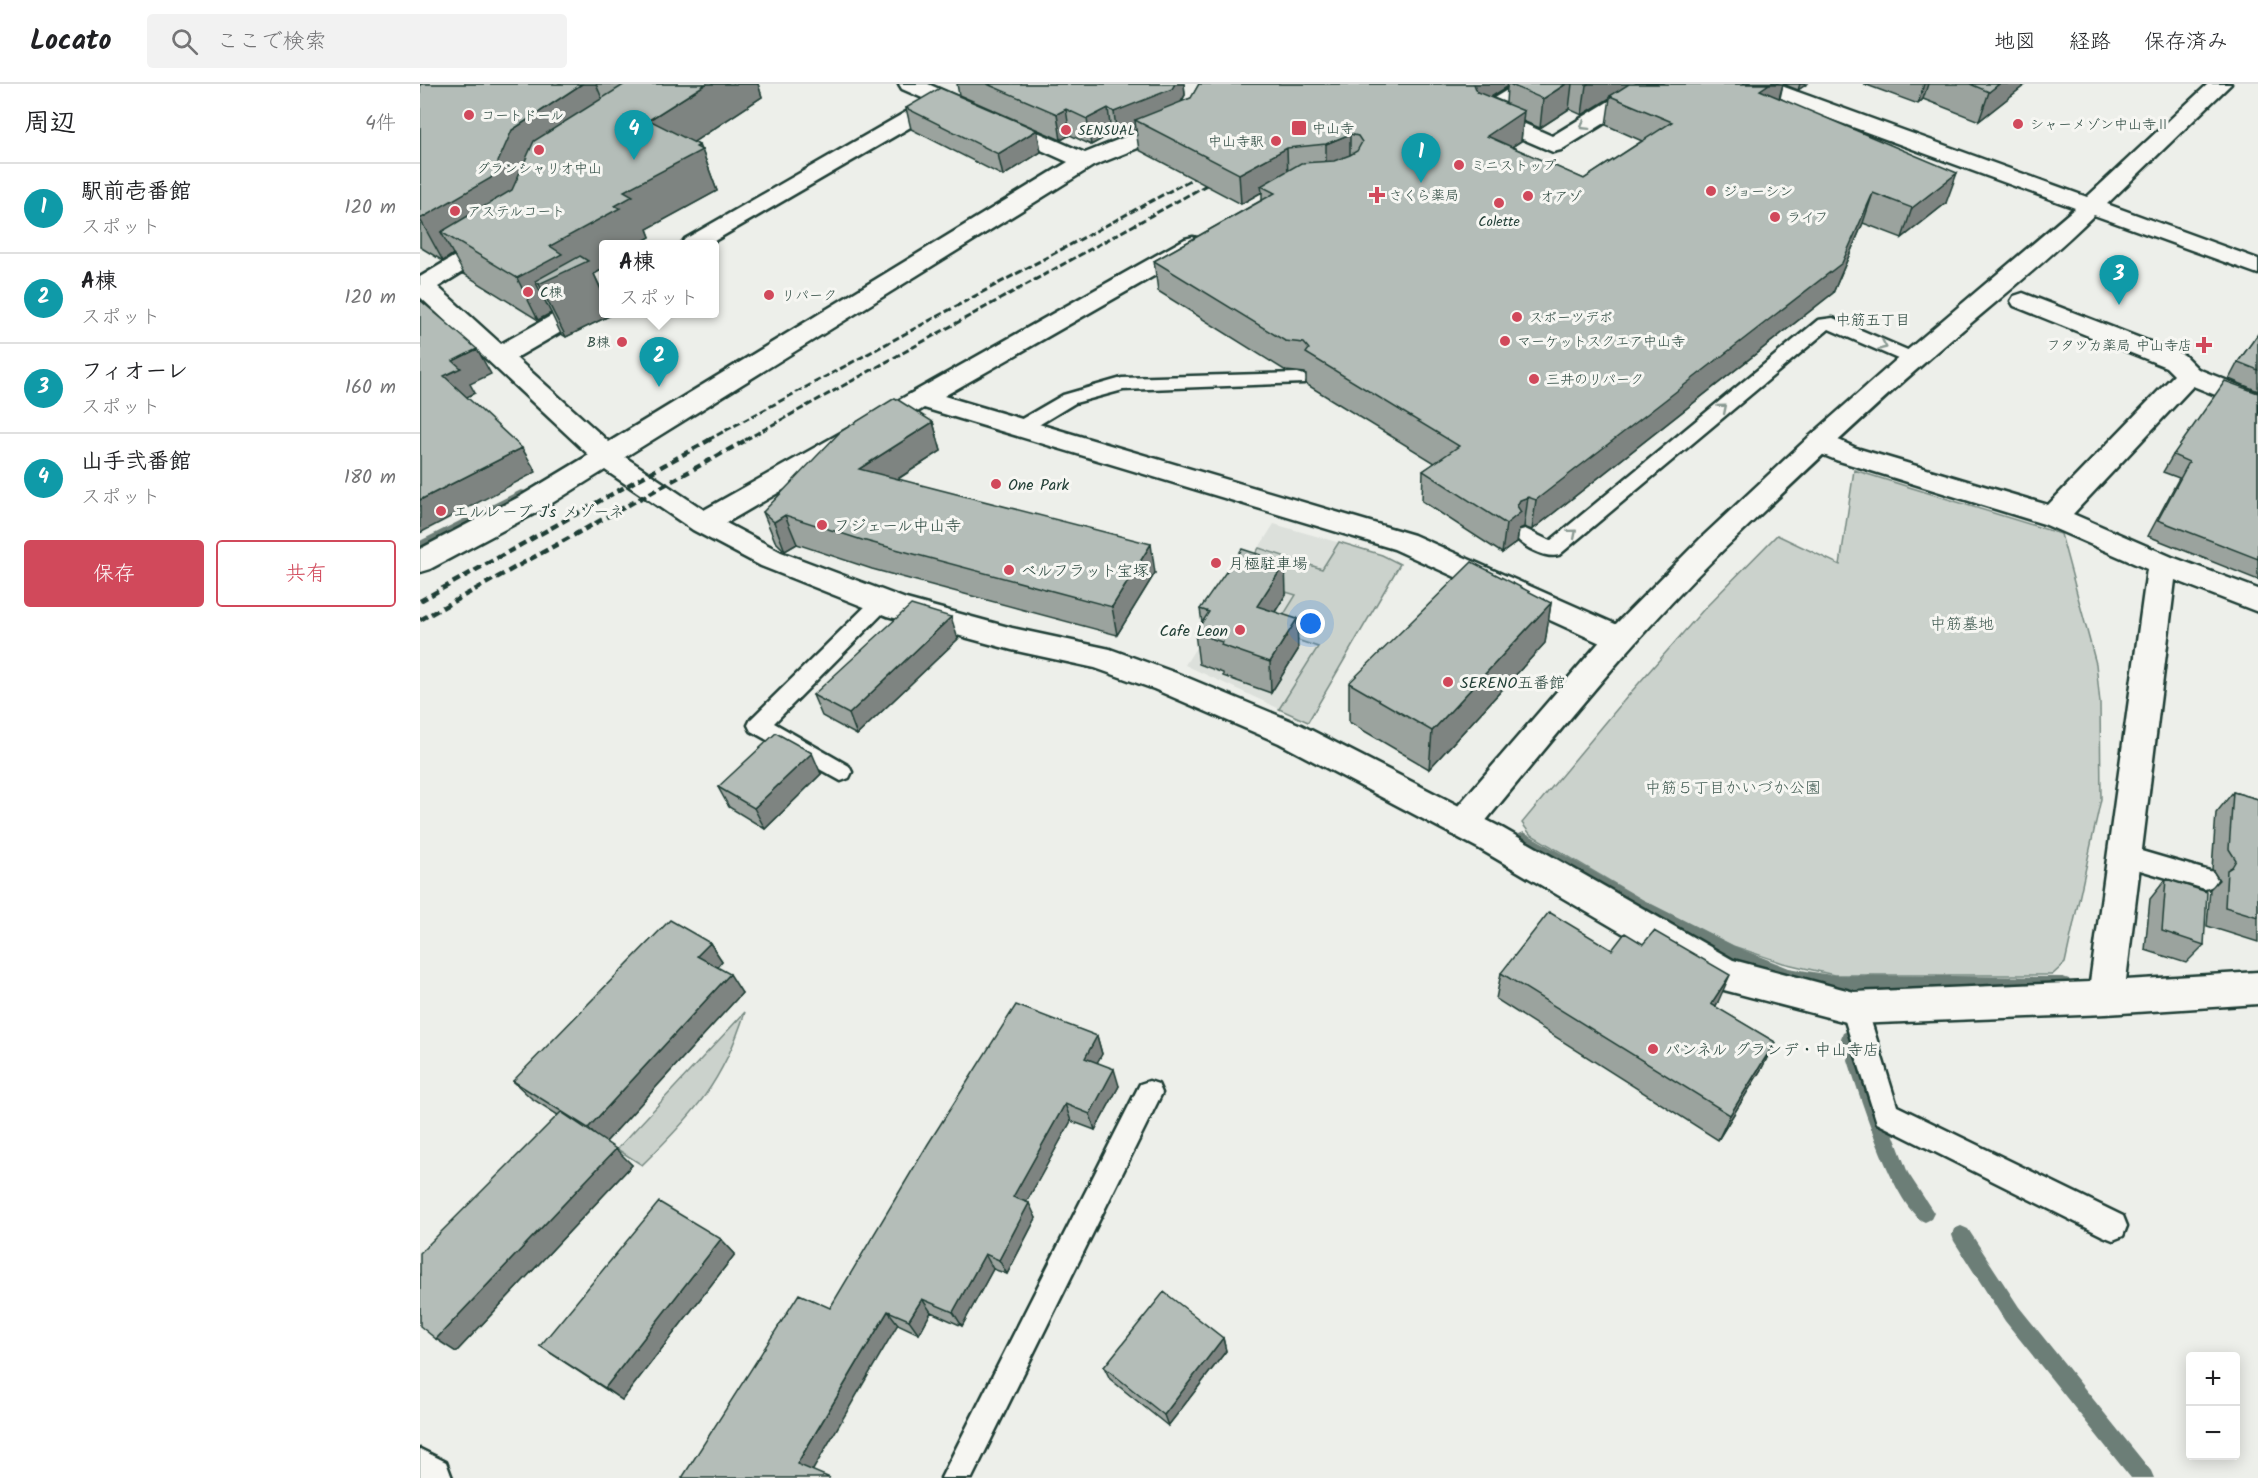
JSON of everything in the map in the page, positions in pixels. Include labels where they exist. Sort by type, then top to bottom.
[{"type":"street","points":[[910,84],[1085,161]]},
{"type":"street","points":[[1532,84],[1485,114],[1553,146],[1652,84]]},
{"type":"street","points":[[1756,84],[2258,267]]},
{"type":"street","points":[[1463,824],[1620,639],[1711,545],[1912,359],[2058,237],[2214,85]]},
{"type":"street","points":[[700,240],[944,99]]},
{"type":"street","points":[[420,562],[531,502],[1085,161],[1185,120],[1194,102]]},
{"type":"street","points":[[513,231],[421,287],[500,356],[617,465],[703,523],[771,559],[898,608],[1012,639],[1099,657],[1165,681],[1290,734],[1463,824],[1724,974],[1854,1008],[2106,998],[2258,988]]},
{"type":"street","points":[[703,523],[1214,232]]},
{"type":"street","points":[[500,356],[599,298]]},
{"type":"street","points":[[2023,301],[2175,361],[2189,375],[2258,403]]},
{"type":"street","points":[[2054,517],[2189,375]]},
{"type":"street","points":[[921,398],[1404,542],[1620,639]]},
{"type":"street","points":[[1819,443],[1846,454],[2054,517],[2163,564],[2258,601]]},
{"type":"street","points":[[2106,998],[2163,564]]},
{"type":"street","points":[[420,1471],[430,1478]]},
{"type":"lane","points":[[1525,536],[1552,550],[1824,324],[1833,323],[1912,359]]},
{"type":"lane","points":[[1020,428],[1069,399],[1122,384],[1298,379]]},
{"type":"lane","points":[[841,772],[759,725],[883,601]]},
{"type":"lane","points":[[2124,856],[2205,879]]},
{"type":"lane","points":[[1854,1008],[1886,1114],[2113,1226]]},
{"type":"lane","points":[[956,1478],[1149,1093]]},
{"type":"shaded area","points":[[1274,524],[1382,555],[1400,564],[1308,722],[1185,665]]},
{"type":"green space","name":"中筋５丁目かいづか公園","points":[[1854,470],[2061,534],[2096,664],[2100,703],[2101,799],[2065,963],[2052,975],[1834,975],[1783,963],[1733,946],[1642,900],[1530,834],[1522,823],[1704,609],[1777,535],[1840,565]]},
{"type":"green space","points":[[1339,542],[1382,555],[1400,564],[1308,722],[1279,709],[1318,647],[1273,632],[1296,595],[1240,578],[1259,548],[1322,569]]},
{"type":"green space","points":[[745,1012],[727,1058],[705,1096],[692,1113],[642,1165],[617,1149]]},
{"type":"building","points":[[420,84],[582,84],[512,130],[491,178],[420,219]]},
{"type":"building","points":[[625,84],[706,84],[649,120],[699,145],[696,147],[702,150],[624,191],[633,196],[615,206],[620,208],[550,246],[562,254],[517,278],[441,232],[512,190],[534,141]]},
{"type":"building","points":[[987,84],[1175,84],[1172,89],[1114,112],[1108,108],[1087,119],[1066,109],[1057,114]]},
{"type":"building","name":"マーケットスクエア中山寺","points":[[1199,84],[1474,84],[1477,92],[1524,111],[1487,136],[1584,179],[1672,122],[1610,96],[1629,84],[1769,84],[1760,90],[1957,173],[1912,208],[1873,193],[1842,263],[1536,500],[1528,497],[1520,500],[1517,506],[1521,512],[1506,524],[1423,471],[1459,446],[1306,353],[1309,349],[1304,343],[1285,341],[1154,261],[1275,193],[1261,186],[1301,163],[1334,161],[1357,151],[1362,142],[1358,136],[1350,134],[1326,144],[1287,148],[1239,174],[1135,120],[1191,98]]},
{"type":"building","points":[[1509,84],[1566,84],[1543,99]]},
{"type":"building","points":[[1970,84],[1999,84],[1989,92]]},
{"type":"building","points":[[940,88],[1037,130],[998,154],[906,108]]},
{"type":"building","points":[[580,256],[588,261],[539,284],[535,281]]},
{"type":"building","points":[[420,300],[477,349],[453,361],[461,368],[444,376],[522,448],[420,500]]},
{"type":"building","points":[[2258,334],[2258,370],[2238,362]]},
{"type":"building","points":[[2225,381],[2258,393],[2258,559],[2158,520],[2189,462],[2173,455]]},
{"type":"building","points":[[895,398],[933,422],[859,469],[1151,544],[1112,607],[862,540],[785,515],[774,522],[763,512],[840,432]]},
{"type":"building","points":[[1242,549],[1285,563],[1257,606],[1297,619],[1270,662],[1221,645],[1222,642],[1195,633],[1209,612],[1200,609]]},
{"type":"building","points":[[1472,562],[1551,603],[1432,731],[1349,683]]},
{"type":"building","points":[[911,605],[951,617],[849,714],[813,695]]},
{"type":"building","points":[[776,733],[812,753],[754,808],[718,787]]},
{"type":"building","points":[[2233,792],[2258,799],[2258,917],[2225,907],[2227,870],[2236,860],[2229,849]]},
{"type":"building","points":[[2166,879],[2207,892],[2204,945],[2162,931]]},
{"type":"building","name":"パンネル グランデ・中山寺店","points":[[1549,912],[1612,950],[1625,933],[1643,944],[1654,931],[1730,975],[1711,1004],[1775,1042],[1730,1115],[1501,973]]},
{"type":"building","points":[[670,920],[710,943],[697,956],[730,974],[588,1128],[513,1081]]},
{"type":"building","points":[[1016,1005],[1097,1036],[1085,1058],[1114,1069],[1090,1114],[1065,1104],[1013,1197],[1029,1203],[999,1260],[985,1254],[953,1312],[922,1299],[909,1320],[888,1311],[797,1464],[830,1478],[682,1478],[799,1294],[830,1308],[928,1144]]},
{"type":"building","points":[[561,1112],[616,1149],[436,1339],[420,1326],[420,1253]]},
{"type":"building","points":[[659,1202],[721,1239],[605,1388],[540,1346]]},
{"type":"building","points":[[1164,1292],[1223,1338],[1164,1415],[1104,1367]]},
{"type":"waterway","points":[[420,547],[521,494]]},
{"type":"waterway","points":[[1524,838],[1637,905],[1730,952],[1788,975],[1831,982],[2063,984]]},
{"type":"waterway","points":[[1849,1038],[1901,1179],[1925,1213]]},
{"type":"waterway","points":[[1961,1235],[2012,1314],[2144,1478]]},
{"type":"railway","points":[[708,440],[1207,171]]},
{"type":"railway","points":[[745,440],[1221,177]]},
{"type":"railway","points":[[420,601],[711,439]]},
{"type":"railway","points":[[420,620],[748,439]]},
{"type":"place","name":"コートドール","points":[[469,115]]},
{"type":"place","name":"シャーメゾン中山寺Ⅱ","points":[[2018,124]]},
{"type":"place","name":"中山寺","points":[[1299,128]]},
{"type":"place","name":"SENSUAL","points":[[1066,130]]},
{"type":"place","name":"中山寺駅","points":[[1276,141]]},
{"type":"place","name":"グランシャリオ中山","points":[[539,150]]},
{"type":"place","name":"山手弐番館","points":[[634,160]]},
{"type":"place","name":"ミニストップ","points":[[1459,165]]},
{"type":"place","name":"駅前壱番館","points":[[1421,183]]},
{"type":"place","name":"ジョーシン","points":[[1711,191]]},
{"type":"place","name":"さくら薬局","points":[[1377,195]]},
{"type":"place","name":"オアゾ","points":[[1528,196]]},
{"type":"place","name":"Colette","points":[[1499,203]]},
{"type":"place","name":"アステルコート","points":[[455,211]]},
{"type":"place","name":"ライフ","points":[[1775,217]]},
{"type":"place","name":"C棟","points":[[528,292]]},
{"type":"place","name":"リパーク","points":[[769,295]]},
{"type":"place","name":"フィオーレ","points":[[2119,305]]},
{"type":"place","name":"スポーツデポ","points":[[1517,317]]},
{"type":"place","name":"マーケットスクエア中山寺","points":[[1505,341]]},
{"type":"place","name":"B棟","points":[[622,342]]},
{"type":"place","name":"フタツカ薬局 中山寺店","points":[[2204,345]]},
{"type":"place","name":"三井のリパーク","points":[[1534,379]]},
{"type":"place","name":"A棟","points":[[659,387]]},
{"type":"place","name":"One Park","points":[[996,484]]},
{"type":"place","name":"エルレーブ J's メゾーネ","points":[[441,511]]},
{"type":"place","name":"フジェール中山寺","points":[[822,525]]},
{"type":"place","name":"月極駐車場","points":[[1216,563]]},
{"type":"place","name":"ベルフラット宝塚","points":[[1009,570]]},
{"type":"place","name":"Cafe Leon","points":[[1240,630]]},
{"type":"place","name":"SERENO五番館","points":[[1448,682]]},
{"type":"place","name":"パンネル グランデ・中山寺店","points":[[1653,1049]]},
{"type":"district","name":"中筋五丁目","points":[[1873,320]]},
{"type":"park label","name":"中筋墓地","points":[[1962,623]]}]
